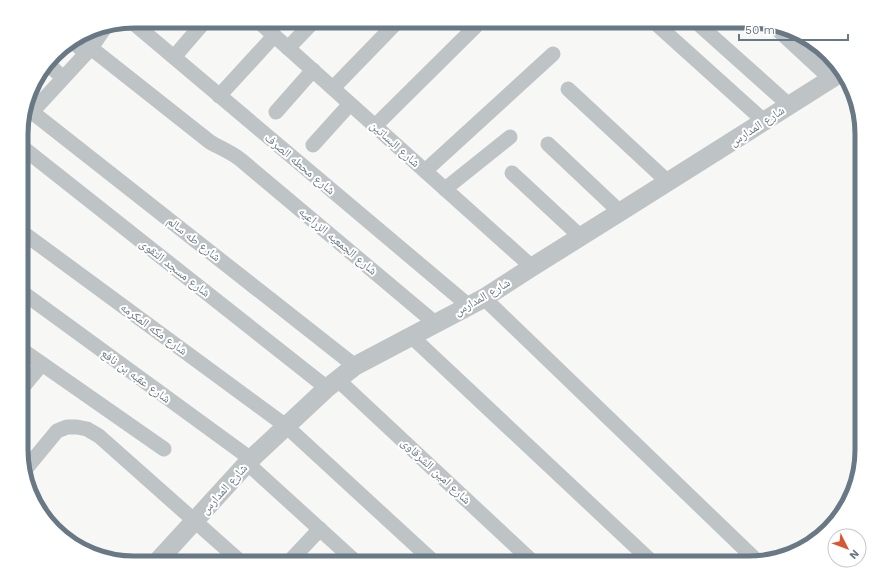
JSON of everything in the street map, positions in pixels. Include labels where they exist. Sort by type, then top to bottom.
[{"type":"street","name":"شارع محطه الصرف","points":[[138,28],[219,96],[477,302],[752,556]]},
{"type":"street","points":[[174,57],[199,28]]},
{"type":"street","name":"شارع البساتين","points":[[265,28],[532,267]]},
{"type":"street","points":[[288,48],[307,28]]},
{"type":"street","points":[[333,88],[391,28]]},
{"type":"street","points":[[375,126],[474,28]]},
{"type":"street","points":[[661,28],[764,121]]},
{"type":"street","points":[[703,28],[789,105]]},
{"type":"street","points":[[781,33],[836,75]]},
{"type":"street","points":[[31,110],[89,51],[101,34]]},
{"type":"street","points":[[219,96],[274,36]]},
{"type":"street","name":"شارع الجمعيه الزراعيه","points":[[78,44],[89,51],[210,142],[221,149],[232,153],[241,160],[435,323]]},
{"type":"street","points":[[425,171],[554,54]]},
{"type":"street","points":[[52,67],[63,78]]},
{"type":"street","points":[[276,112],[313,70]]},
{"type":"street","name":"شارع المدارس","points":[[162,556],[249,461],[286,426],[355,366],[477,302],[836,75]]},
{"type":"street","points":[[568,89],[668,182]]},
{"type":"street","points":[[313,145],[350,104]]},
{"type":"street","name":"شارع طه سالم","points":[[30,116],[355,366]]},
{"type":"street","points":[[445,189],[510,137]]},
{"type":"street","points":[[548,144],[620,212]]},
{"type":"street","name":"شارع مسجد التقوى","points":[[28,153],[333,384]]},
{"type":"street","points":[[512,173],[581,237]]},
{"type":"street","name":"شارع مكه المكرمه","points":[[28,236],[286,426],[427,556]]},
{"type":"street","name":"شارع عقبه بن نافع","points":[[28,296],[249,461],[349,556]]},
{"type":"street","points":[[411,336],[647,556]]},
{"type":"street","points":[[28,354],[164,450]]},
{"type":"street","points":[[28,381],[42,364]]},
{"type":"street","name":"شارع امين الشرقاوى","points":[[333,384],[526,556]]},
{"type":"street","points":[[29,465],[57,431],[67,427],[87,429],[99,436],[234,556]]},
{"type":"street","points":[[295,556],[320,529]]}]
